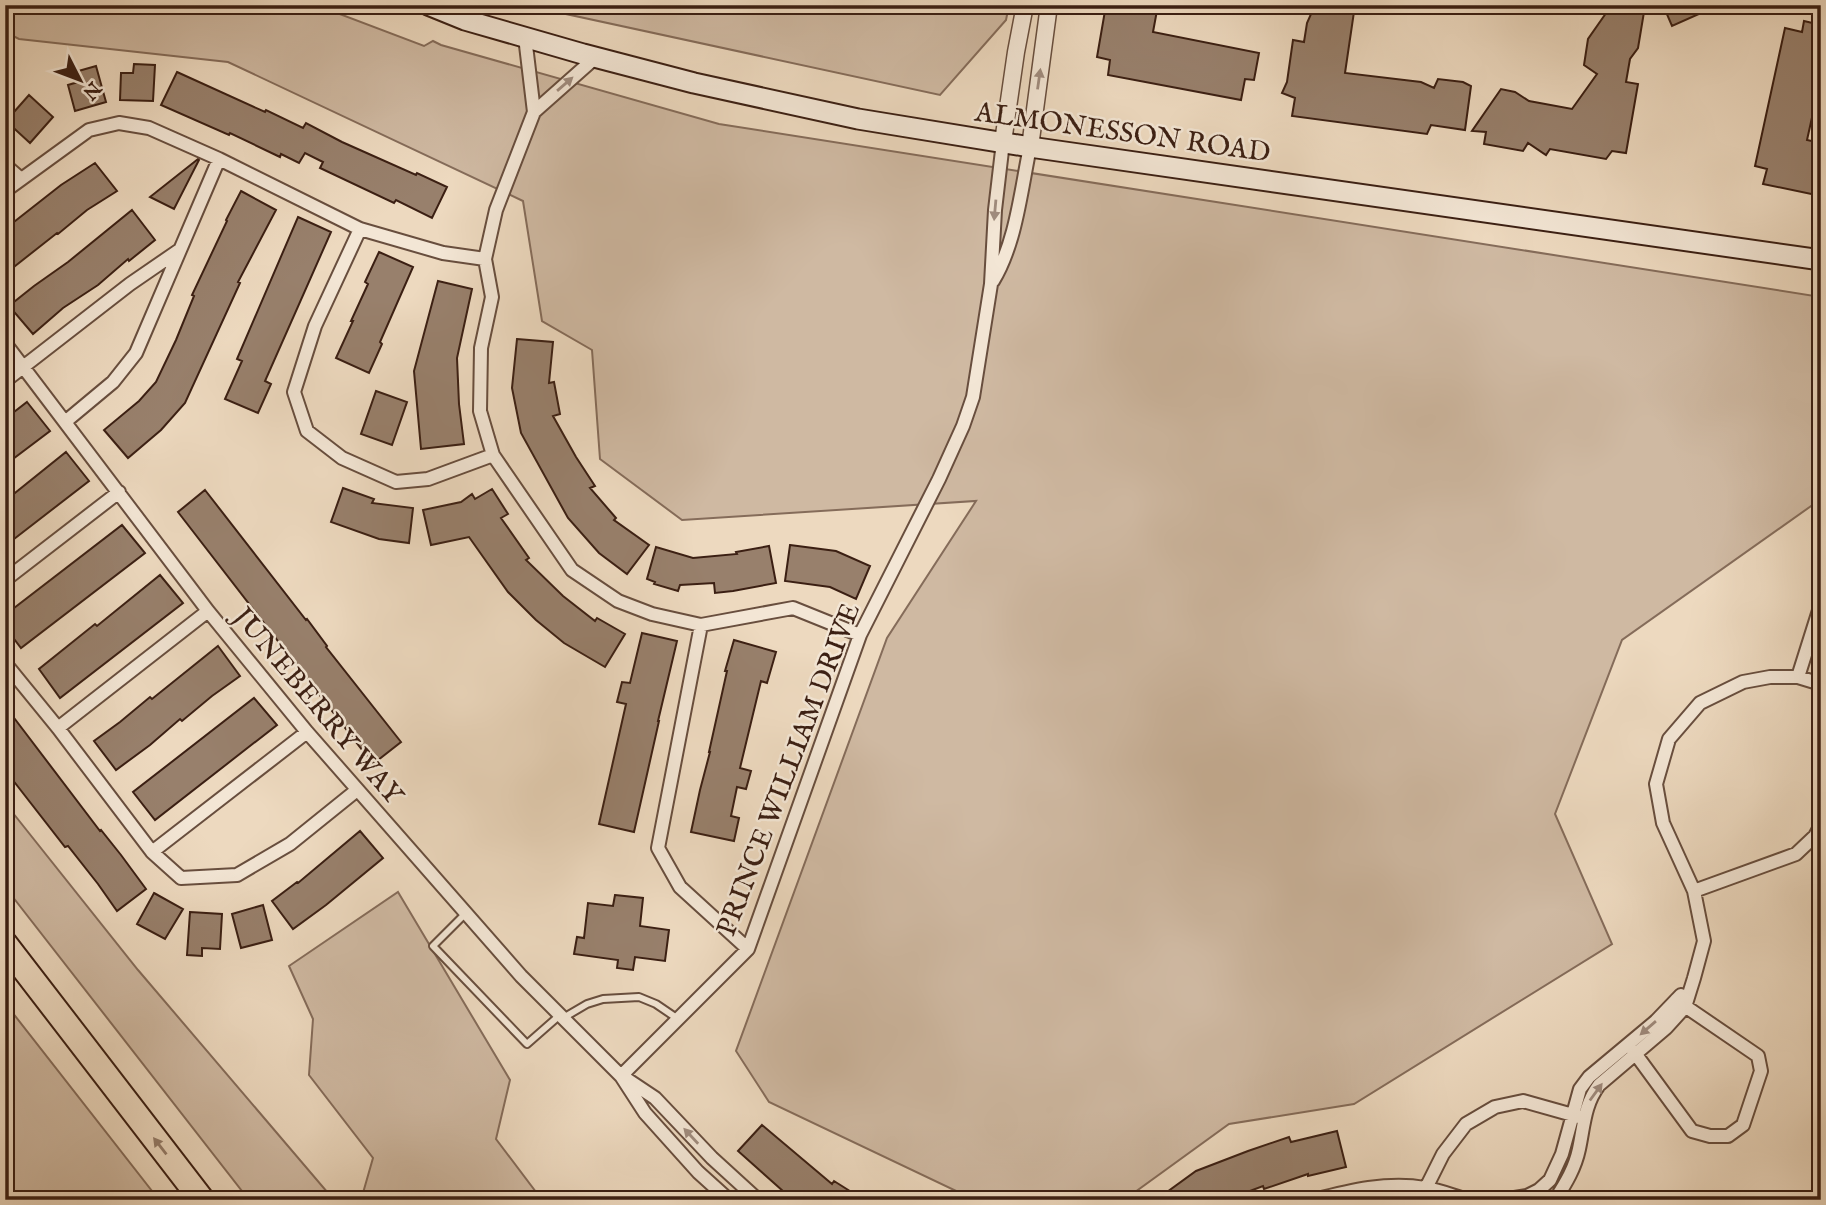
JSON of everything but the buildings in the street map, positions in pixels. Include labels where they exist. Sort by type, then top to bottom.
[{"type":"highway","points":[[5,944],[202,1200]]},
{"type":"main road","name":"ALMONESSON ROAD","points":[[428,5],[465,20],[694,83],[858,119],[1030,147],[1821,260]]},
{"type":"street","points":[[1003,142],[1026,5]]},
{"type":"street","points":[[1030,147],[1049,5]]},
{"type":"street","points":[[525,37],[534,112]]},
{"type":"street","points":[[596,57],[534,112],[496,210],[485,258],[492,298],[481,348],[480,411],[493,455],[572,570],[618,601],[652,614],[701,625],[793,608],[860,635]]},
{"type":"street","points":[[5,191],[89,130],[120,123],[149,128],[219,159],[360,229],[443,253],[485,258]]},
{"type":"street","name":"PRINCE WILLIAM DRIVE","points":[[621,1076],[748,948],[860,635],[963,426],[973,397],[991,284],[995,210],[1003,142]]},
{"type":"street","name":"PRINCE WILLIAM DRIVE","points":[[991,284],[1003,265],[1030,147]]},
{"type":"street","points":[[65,422],[113,382],[136,353],[219,159]]},
{"type":"street","points":[[5,165],[20,178]]},
{"type":"street","points":[[360,229],[315,326],[294,392],[307,431],[342,458],[396,482],[428,479],[493,455]]},
{"type":"street","points":[[5,381],[130,284],[178,251]]},
{"type":"street","name":"JUNEBERRY WAY","points":[[5,344],[208,611],[307,732],[521,976],[621,1076],[645,1113],[698,1172],[729,1200]]},
{"type":"street","points":[[5,580],[119,492]]},
{"type":"street","points":[[1798,677],[1821,604]]},
{"type":"street","points":[[58,728],[208,611]]},
{"type":"street","points":[[701,625],[659,848],[680,887],[748,948]]},
{"type":"street","points":[[5,663],[152,852],[181,878],[237,875],[290,844],[357,790]]},
{"type":"street","points":[[1502,1200],[1527,1196],[1550,1180],[1578,1116],[1591,1096],[1633,1050],[1666,1028],[1694,978],[1704,941],[1694,891],[1663,823],[1656,784],[1669,739],[1700,704],[1743,682],[1770,677],[1798,677],[1821,684]]},
{"type":"street","points":[[152,852],[307,732]]},
{"type":"street","points":[[1694,891],[1796,855],[1815,836],[1821,825]]},
{"type":"street","points":[[1633,1050],[1692,1131],[1710,1136],[1728,1136],[1743,1125],[1761,1071],[1758,1056],[1680,1004]]},
{"type":"street","name":"JUNEBERRY WAY","points":[[621,1076],[655,1098],[712,1158],[758,1200]]},
{"type":"street","points":[[1423,1194],[1443,1154],[1466,1124],[1495,1107],[1523,1101],[1578,1116]]},
{"type":"street","points":[[1555,1200],[1568,1181],[1579,1148],[1578,1116]]},
{"type":"street","points":[[698,1172],[712,1158]]},
{"type":"street","points":[[1317,1199],[1354,1190],[1408,1186],[1423,1194],[1468,1200]]},
{"type":"lane","points":[[466,913],[433,946],[527,1044],[561,1016],[587,1003],[603,999],[639,997],[656,1004],[678,1019]]},
{"type":"shaded area","points":[[5,5],[316,5],[424,46],[433,41],[719,124],[1821,297],[1821,499],[1622,640],[1555,814],[1612,944],[1354,1104],[1229,1124],[1124,1200],[975,1200],[769,1102],[736,1051],[887,638],[976,501],[682,520],[600,459],[592,350],[542,321],[523,201],[228,62],[19,39],[5,32]]},
{"type":"shaded area","points":[[558,5],[1009,5],[1006,20],[940,95],[566,14]]},
{"type":"shaded area","points":[[5,803],[138,970],[334,1200],[249,1200],[5,887]]},
{"type":"shaded area","points":[[398,892],[510,1080],[496,1139],[542,1200],[361,1200],[373,1158],[309,1075],[313,1019],[289,966]]},
{"type":"shaded area","points":[[5,1003],[159,1200],[5,1200]]}]
